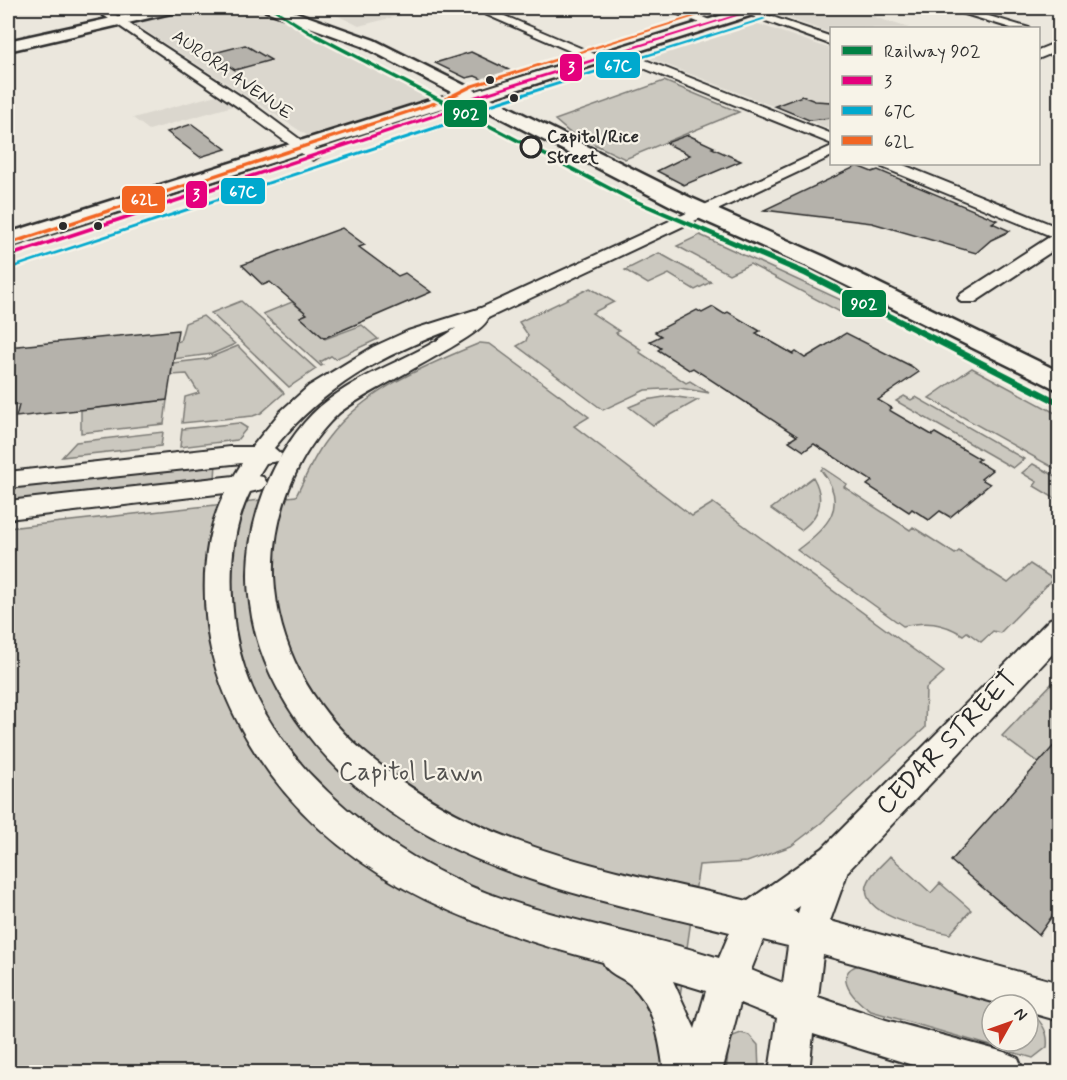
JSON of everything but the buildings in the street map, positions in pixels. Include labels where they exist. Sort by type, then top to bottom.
[{"type":"main road","points":[[8,36],[136,8]]},
{"type":"main road","points":[[8,46],[108,14],[175,8]]},
{"type":"main road","points":[[271,8],[368,43],[699,211],[817,262],[1059,383]]},
{"type":"main road","points":[[307,8],[354,31],[368,43]]},
{"type":"main road","points":[[8,240],[449,111],[477,97],[746,9]]},
{"type":"main road","points":[[8,256],[307,151]]},
{"type":"street","points":[[477,8],[830,140]]},
{"type":"street","points":[[669,8],[708,21]]},
{"type":"street","points":[[951,8],[1019,27]]},
{"type":"street","points":[[746,9],[830,41]]},
{"type":"street","name":"AURORA AVENUE","points":[[108,14],[249,108],[307,151]]},
{"type":"street","points":[[1046,35],[1059,39]]},
{"type":"street","points":[[1040,54],[1059,45]]},
{"type":"street","points":[[830,150],[488,312],[445,324],[340,373],[308,396],[282,420],[256,454],[229,510],[220,543],[215,590],[220,639],[232,679],[269,752],[317,807],[375,852],[409,874],[481,908],[728,980],[847,1027],[1004,1072]]},
{"type":"street","points":[[890,165],[1059,236]]},
{"type":"street","points":[[968,298],[1059,236]]},
{"type":"street","points":[[488,312],[462,335],[361,386],[338,402],[310,431],[288,469],[267,517],[259,576],[268,630],[282,669],[309,714],[359,770],[416,812],[454,835],[503,856],[651,899],[808,932],[1059,1002]]},
{"type":"street","points":[[8,480],[256,454],[288,469]]},
{"type":"street","points":[[8,510],[241,484],[288,469]]},
{"type":"street","name":"CEDAR STREET","points":[[753,919],[835,860],[1059,627]]},
{"type":"street","name":"CEDAR STREET","points":[[789,1072],[808,932],[835,860]]},
{"type":"street","points":[[702,1072],[728,980],[753,919]]},
{"type":"street","points":[[599,944],[646,974],[670,1011],[683,1053],[684,1072]]},
{"type":"shaded area","points":[[187,8],[260,8],[429,99],[430,102],[322,135],[308,136],[135,24],[138,19]]},
{"type":"shaded area","points":[[322,8],[428,8],[359,26]]},
{"type":"shaded area","points":[[778,8],[900,8],[874,17],[906,27],[830,27],[830,33],[767,11]]},
{"type":"shaded area","points":[[743,19],[830,49],[830,129],[639,54]]},
{"type":"shaded area","points":[[216,95],[233,106],[149,130],[133,118]]},
{"type":"green space","points":[[664,81],[739,112],[625,159],[569,132],[555,120]]},
{"type":"green space","points":[[700,235],[852,305],[840,312],[750,264],[729,274],[677,246]]},
{"type":"green space","points":[[659,253],[711,282],[695,290],[669,274],[648,284],[625,270]]},
{"type":"green space","points":[[590,288],[614,302],[592,313],[619,331],[616,333],[642,350],[639,352],[686,383],[690,381],[709,393],[680,388],[645,390],[603,410],[517,346],[526,341],[528,335],[519,322]]},
{"type":"green space","points":[[241,301],[316,369],[289,387],[211,313]]},
{"type":"green space","points":[[292,302],[307,314],[301,317],[325,339],[362,325],[378,339],[335,359],[331,356],[320,362],[323,365],[321,366],[263,314]]},
{"type":"green space","points":[[203,316],[235,344],[212,354],[173,359],[176,342],[180,341],[185,323]]},
{"type":"green space","name":"Capitol Lawn","points":[[480,343],[490,344],[589,417],[574,426],[692,516],[713,503],[944,672],[926,688],[925,728],[821,823],[791,846],[747,862],[699,865],[669,1072],[8,1072],[8,528],[296,496],[323,445],[359,406],[397,381]]},
{"type":"green space","points":[[238,346],[284,393],[261,413],[253,416],[182,423],[185,397],[199,393],[187,374],[171,375],[173,363],[206,359]]},
{"type":"green space","points":[[972,368],[1059,415],[1059,471],[929,398]]},
{"type":"green space","points":[[670,396],[698,400],[653,425],[629,407],[646,400]]},
{"type":"green space","points":[[904,396],[911,400],[916,397],[1024,459],[1013,468],[896,401]]},
{"type":"green space","points":[[167,400],[164,424],[81,433],[81,410]]},
{"type":"green space","points":[[239,423],[247,428],[237,440],[180,447],[182,429]]},
{"type":"green space","points":[[163,432],[161,446],[62,457],[76,442]]},
{"type":"green space","points":[[216,463],[215,479],[8,502],[8,486]]},
{"type":"green space","points":[[1033,464],[1059,478],[1059,501],[1034,486],[1037,482],[1022,473]]},
{"type":"green space","points":[[823,468],[847,484],[844,487],[910,530],[913,527],[955,554],[959,551],[1008,583],[1030,564],[1053,579],[1000,633],[993,631],[981,642],[967,632],[963,635],[941,625],[919,623],[903,626],[797,550],[825,525],[831,515],[834,495],[830,483],[821,470]]},
{"type":"green space","points":[[813,477],[819,492],[819,506],[813,519],[801,530],[771,509]]},
{"type":"green space","points":[[1059,676],[1059,740],[1040,764],[1002,736]]},
{"type":"green space","points":[[890,856],[931,893],[940,883],[971,910],[950,934],[894,918],[870,901],[866,890],[871,877]]},
{"type":"green space","points":[[868,963],[980,995],[980,1043],[871,1011],[856,999],[847,984],[846,977],[849,971],[856,966]]},
{"type":"green space","points":[[1040,1022],[1047,1036],[1047,1047],[1040,1052]]},
{"type":"green space","points":[[741,1033],[749,1035],[758,1045],[759,1072],[726,1072],[729,1044],[733,1036]]},
{"type":"green space","points":[[1016,1053],[1039,1053],[1033,1058]]},
{"type":"rail line","name":"902","points":[[272,8],[309,32],[628,198],[807,274],[1060,404]]},
{"type":"transit line","name":"62L","points":[[8,244],[444,100],[472,86],[721,8]]},
{"type":"transit line","name":"3","points":[[8,256],[449,111],[476,97],[760,8]]},
{"type":"transit line","name":"67C","points":[[12,267],[453,122],[481,108],[764,19]]},
{"type":"place","name":"Capitol/Rice Street","points":[[531,147]]}]
